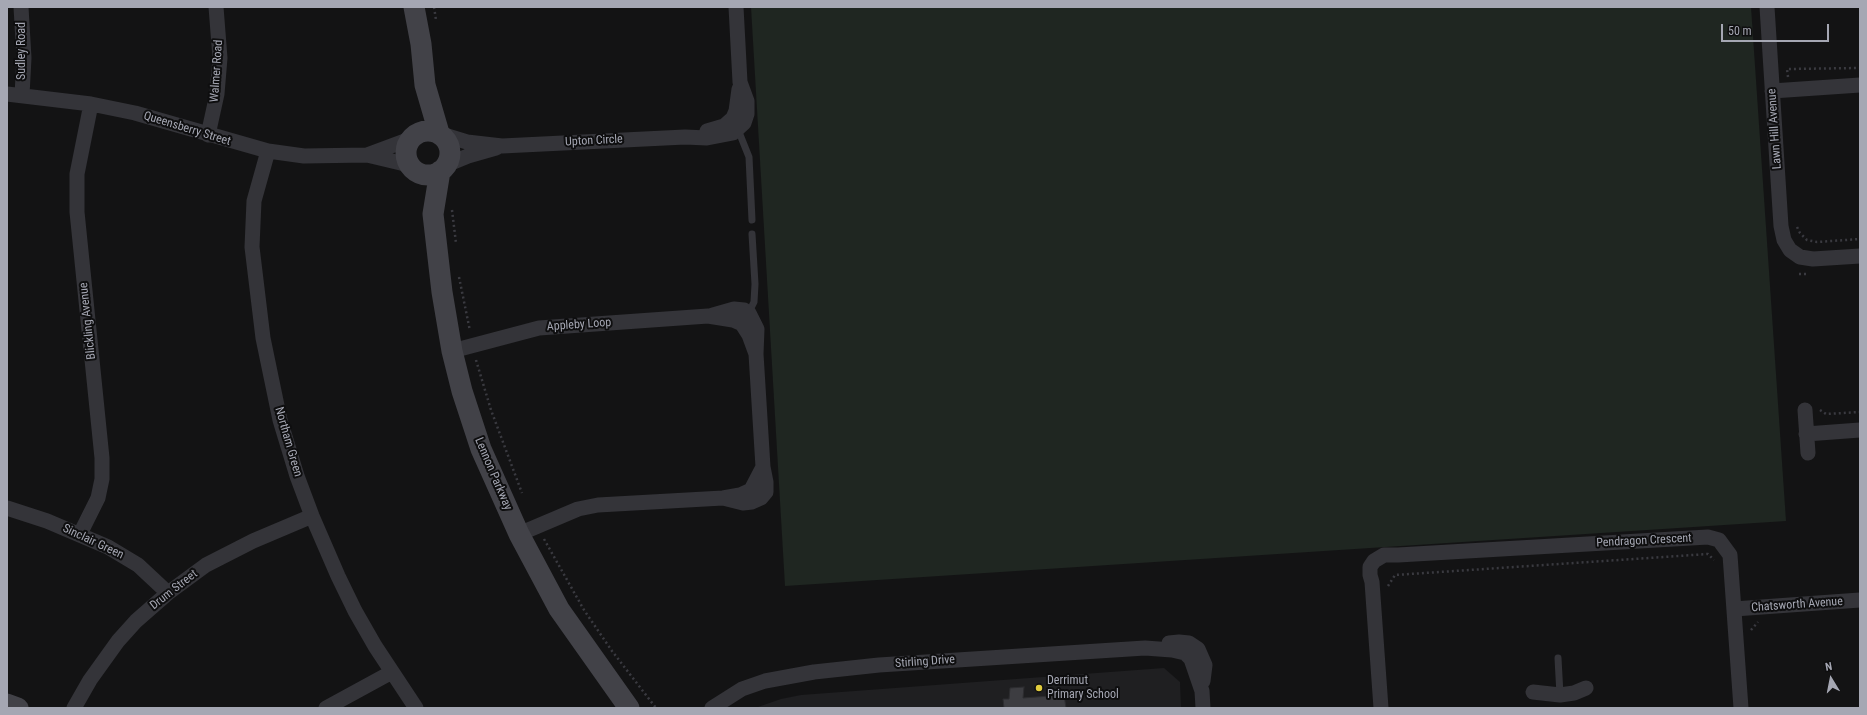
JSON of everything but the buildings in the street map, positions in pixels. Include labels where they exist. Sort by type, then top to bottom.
[{"type":"street","name":"Sudley Road","points":[[14,94],[24,51],[21,7]]},
{"type":"street","name":"Walmer Road","points":[[208,135],[217,94],[220,58],[216,7]]},
{"type":"street","points":[[414,7],[421,44],[425,85],[440,134]]},
{"type":"street","points":[[736,7],[740,82],[736,124]]},
{"type":"street","name":"Lawn Hill Avenue","points":[[1767,7],[1781,226],[1784,240],[1790,250],[1800,257],[1813,259],[1860,256]]},
{"type":"street","points":[[413,136],[427,130],[440,134],[446,139],[450,152],[443,168],[427,175],[411,167],[405,152],[420,118],[425,85]]},
{"type":"street","points":[[1772,91],[1860,85]]},
{"type":"street","name":"Queensberry Street","points":[[14,94],[91,104],[135,113],[268,152],[304,156],[366,155],[411,167]]},
{"type":"street","name":"Blickling Avenue","points":[[80,534],[98,498],[102,479],[102,458],[77,212],[76,174],[91,104]]},
{"type":"street","name":"Upton Circle","points":[[440,134],[467,142],[502,146],[685,137],[736,124]]},
{"type":"street","name":"Queensberry Street","points":[[366,155],[413,136]]},
{"type":"street","name":"Upton Circle","points":[[443,168],[468,156],[502,146]]},
{"type":"street","name":"Northam Green","points":[[268,152],[256,190],[252,214],[252,247],[257,296],[268,366],[277,406],[297,476],[312,516],[355,610],[392,672],[416,708]]},
{"type":"street","name":"Lennon Parkway","points":[[411,167],[423,186],[433,214],[442,292],[452,352],[462,391],[481,449],[528,531],[559,609],[608,680],[630,707]]},
{"type":"street","name":"Lennon Parkway","points":[[433,214],[443,168]]},
{"type":"street","name":"Appleby Loop","points":[[452,352],[538,328],[708,316],[734,309],[744,310],[745,318]]},
{"type":"street","points":[[528,531],[578,509],[598,505],[723,498],[756,494],[763,466],[756,354],[757,329],[745,318]]},
{"type":"street","points":[[1808,453],[1806,434],[1810,409]]},
{"type":"street","points":[[1806,434],[1860,430]]},
{"type":"street","name":"Sinclair Green","points":[[7,508],[80,534],[133,562],[157,581],[168,593]]},
{"type":"street","name":"Drum Street","points":[[74,708],[90,680],[118,641],[141,617],[168,593],[206,565],[253,541],[312,516]]},
{"type":"street","name":"Pendragon Crescent","points":[[1381,708],[1372,582],[1377,572],[1383,565],[1398,556],[1708,537],[1719,540],[1730,555],[1741,708]]},
{"type":"street","name":"Chatsworth Avenue","points":[[1734,609],[1860,600]]},
{"type":"street","name":"Stirling Drive","points":[[712,708],[742,689],[771,679],[814,672],[880,665],[1145,648],[1172,650],[1185,653],[1191,659],[1194,664],[1202,691],[1203,708]]},
{"type":"street","points":[[326,708],[392,672]]},
{"type":"street","points":[[1533,692],[1560,701],[1586,688]]},
{"type":"street","points":[[7,704],[18,708]]},
{"type":"lane","points":[[736,124],[749,157],[752,220]]},
{"type":"lane","points":[[745,318],[754,302],[755,284],[752,234]]},
{"type":"lane","points":[[1558,658],[1560,701]]},
{"type":"path","points":[[434,7],[437,26]]},
{"type":"path","points":[[1788,90],[1787,69],[1860,68]]},
{"type":"path","points":[[452,206],[456,249]]},
{"type":"path","points":[[1795,223],[1800,233],[1807,240],[1817,242],[1860,239]]},
{"type":"path","points":[[459,271],[473,345],[491,410],[522,494]]},
{"type":"path","points":[[1810,409],[1826,414],[1860,412]]},
{"type":"path","points":[[528,531],[612,651],[656,708]]},
{"type":"path","points":[[1388,592],[1388,585],[1395,575],[1708,554],[1717,562]]},
{"type":"path","points":[[1751,636],[1751,628],[1758,622],[1757,607]]},
{"type":"shaded area","points":[[751,7],[1751,7],[1786,521],[785,586]]},
{"type":"shaded area","name":"Derrimut Primary School","points":[[1164,668],[1180,682],[1181,708],[755,708],[781,699],[801,695]]},
{"type":"place","name":"Derrimut Primary School","points":[[1039,688]]}]
